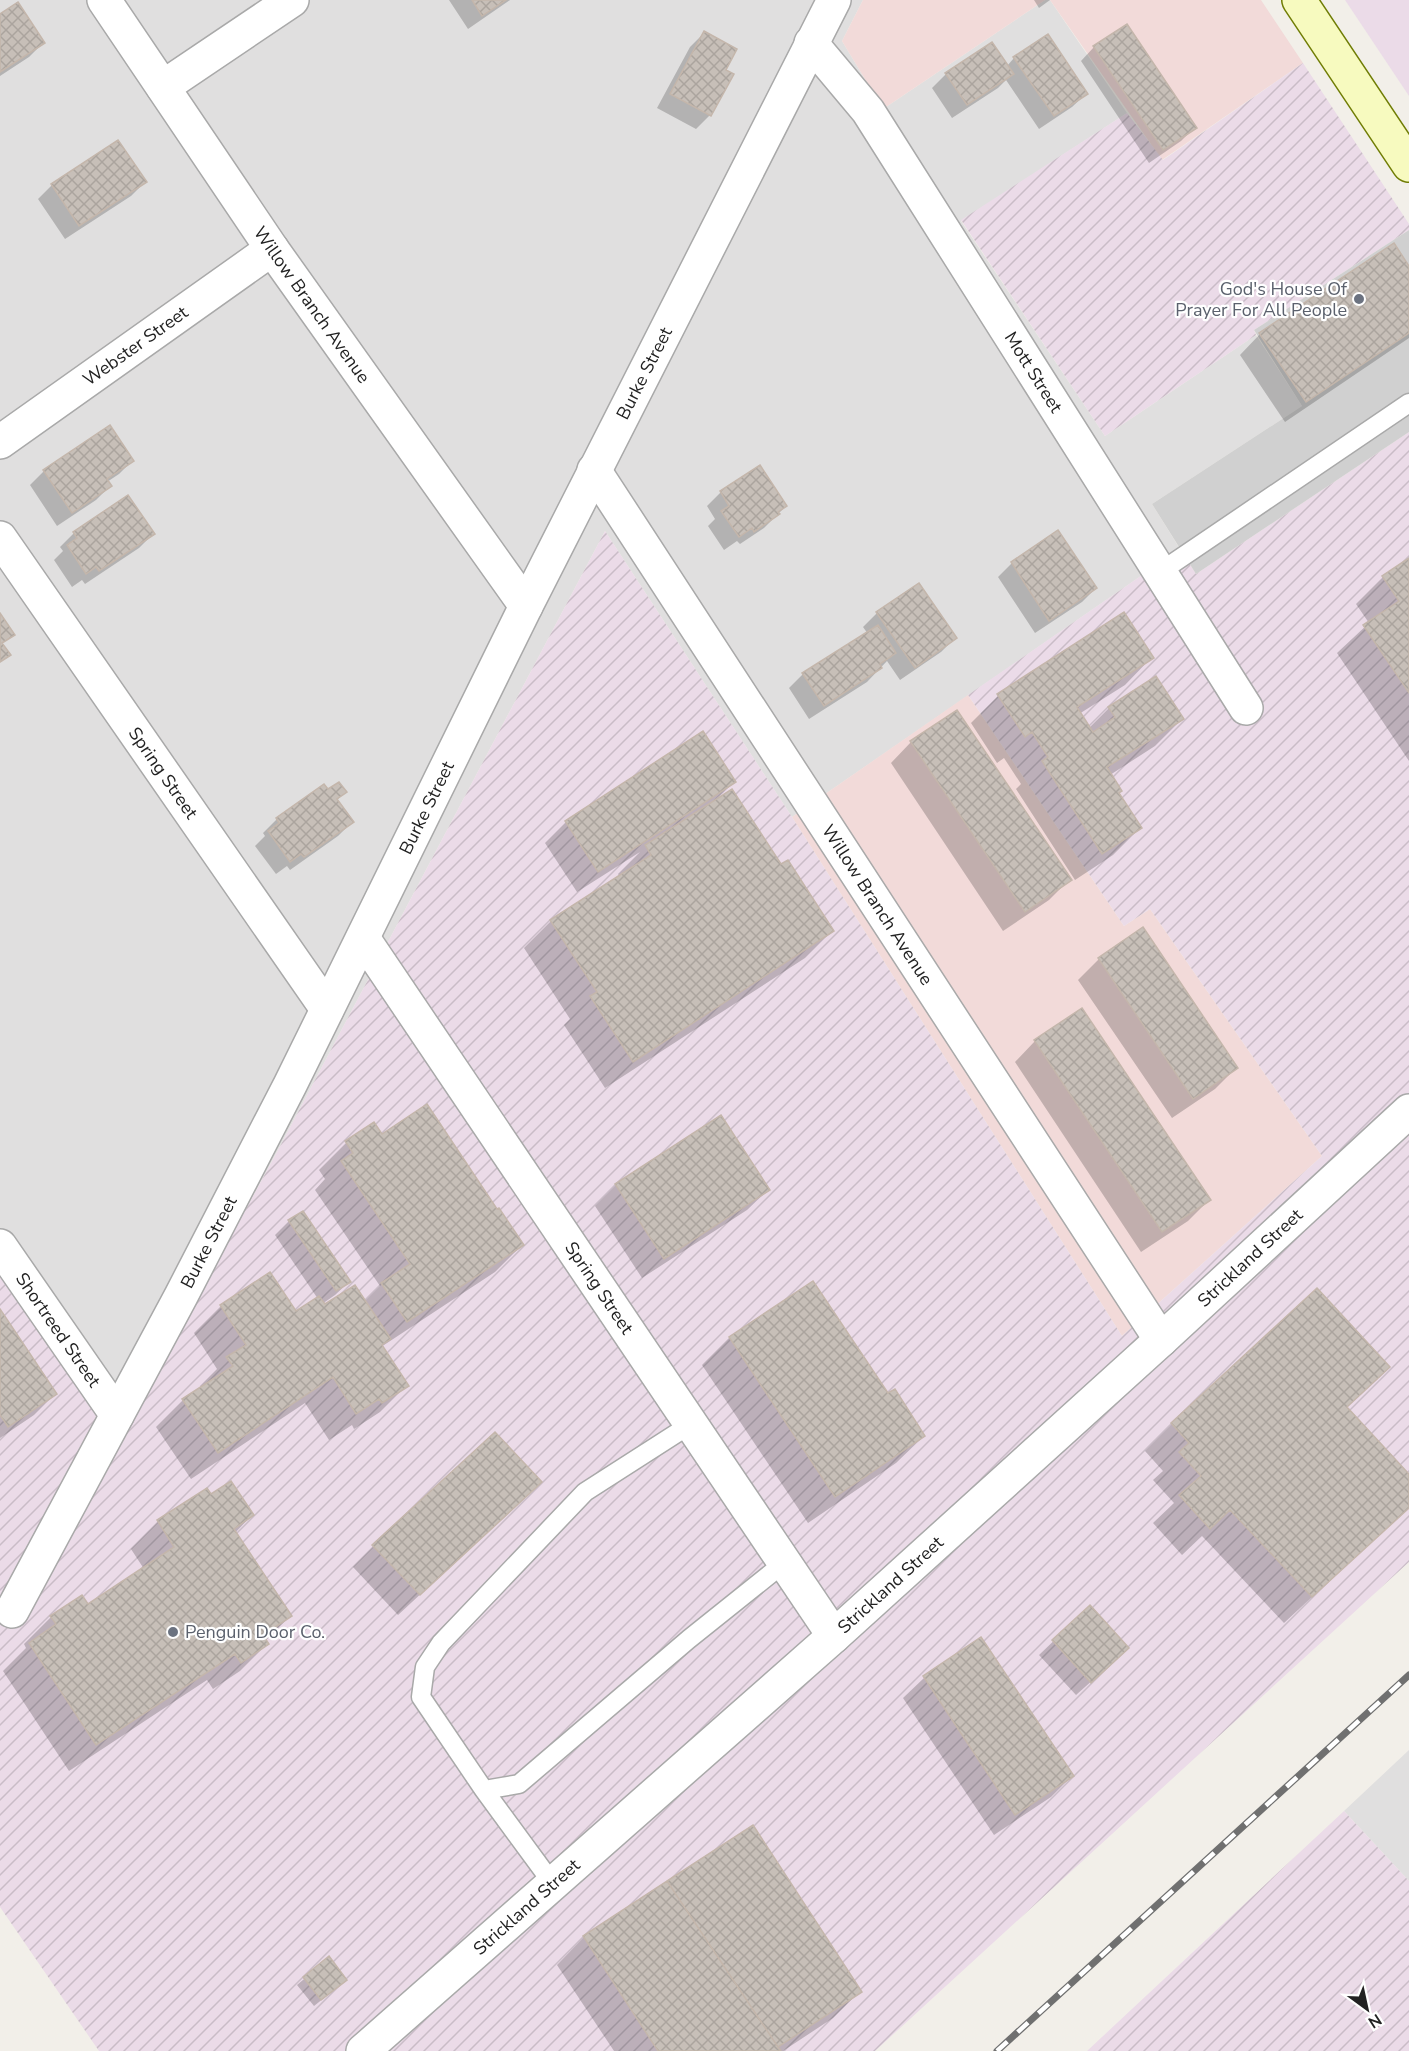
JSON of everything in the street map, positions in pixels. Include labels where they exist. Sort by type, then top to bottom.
[{"type":"main road","points":[[1299,0],[1409,165]]},
{"type":"street","name":"Willow Branch Avenue","points":[[104,0],[272,249],[526,606]]},
{"type":"street","points":[[163,87],[292,0]]},
{"type":"street","name":"Burke Street","points":[[12,1611],[192,1275],[363,938],[594,470],[834,0]]},
{"type":"street","name":"Mott Street","points":[[812,43],[868,111],[1246,708]]},
{"type":"street","name":"Webster Street","points":[[0,442],[272,249]]},
{"type":"street","name":"Willow Branch Avenue","points":[[594,470],[1161,1340]]},
{"type":"street","name":"Spring Street","points":[[0,538],[327,1009]]},
{"type":"street","name":"Spring Street","points":[[363,938],[834,1636]]},
{"type":"street","name":"Strickland Street","points":[[363,2051],[834,1636],[1409,1112]]},
{"type":"street","name":"Shortreed Street","points":[[0,1246],[117,1415]]},
{"type":"lane","points":[[1160,572],[1409,403]]},
{"type":"lane","points":[[554,1884],[484,1790],[421,1696],[425,1667],[441,1643],[585,1492],[691,1424]]},
{"type":"lane","points":[[484,1790],[519,1784],[689,1639],[784,1563]]},
{"type":"shaded area","points":[[0,0],[863,0],[842,41],[883,109],[1045,0],[1050,0],[1127,113],[961,221],[1105,436],[1256,335],[1302,406],[1152,504],[1180,549],[792,817],[605,531],[277,1152],[122,1437],[91,1408],[0,1275]]},
{"type":"shaded area","points":[[863,0],[1045,0],[883,109],[842,41]]},
{"type":"shaded area","points":[[1050,0],[1261,0],[1303,63],[1162,160]]},
{"type":"shaded area","points":[[1345,0],[1409,0],[1409,96]]},
{"type":"shaded area","points":[[1303,63],[1409,224],[1409,230],[1254,330],[1256,335],[1105,436],[961,220],[1127,113],[1163,160]]},
{"type":"shaded area","points":[[1409,230],[1409,432],[1196,574],[1152,504],[1302,406],[1254,330]]},
{"type":"shaded area","points":[[1409,432],[1409,1562],[875,2051],[99,2051],[0,1907],[0,1275],[91,1408],[122,1436],[277,1152],[605,531],[792,817],[1122,1336],[1322,1156],[1150,909],[1124,926],[968,695],[1180,549],[1196,574]]},
{"type":"shaded area","points":[[968,695],[1124,926],[1150,909],[1322,1156],[1122,1336],[792,817]]},
{"type":"shaded area","points":[[1409,1750],[1409,1881],[1344,1811]]},
{"type":"shaded area","points":[[1344,1811],[1409,1881],[1409,2051],[1087,2051]]},
{"type":"building","points":[[472,0],[506,0],[482,16]]},
{"type":"building","points":[[18,2],[45,43],[0,72],[0,14]]},
{"type":"building","points":[[1127,24],[1197,128],[1163,150],[1093,46]]},
{"type":"building","points":[[704,31],[737,49],[726,70],[734,74],[711,116],[670,94]]},
{"type":"building","points":[[1048,34],[1088,94],[1054,116],[1013,57]]},
{"type":"building","points":[[992,42],[1014,74],[967,105],[945,73]]},
{"type":"building","points":[[118,140],[147,182],[79,226],[51,184]]},
{"type":"building","name":"God's House Of Prayer For All People","points":[[1394,243],[1409,266],[1409,333],[1306,402],[1259,333]]},
{"type":"building","points":[[110,425],[134,461],[107,479],[112,486],[72,513],[43,470]]},
{"type":"building","points":[[760,465],[787,506],[778,512],[780,514],[754,532],[752,528],[739,537],[721,511],[729,506],[720,491]]},
{"type":"building","points":[[128,495],[155,534],[99,571],[96,567],[86,574],[67,545],[77,538],[73,532]]},
{"type":"building","points":[[1058,530],[1097,588],[1049,621],[1011,562]]},
{"type":"building","points":[[1409,558],[1409,693],[1363,625],[1399,601],[1382,576]]},
{"type":"building","points":[[919,583],[957,638],[915,668],[876,612]]},
{"type":"building","points":[[1124,612],[1154,658],[1077,707],[1093,732],[1115,717],[1108,707],[1156,676],[1184,719],[1107,767],[1122,791],[1119,793],[1142,828],[1102,854],[1042,761],[1048,757],[1032,732],[1025,737],[997,694]]},
{"type":"building","points":[[0,613],[15,635],[2,643],[11,655],[0,662]]},
{"type":"building","points":[[878,625],[896,653],[880,664],[882,668],[824,706],[802,673]]},
{"type":"building","points":[[957,710],[1072,880],[1025,912],[910,741]]},
{"type":"building","points":[[703,731],[736,782],[598,872],[565,821]]},
{"type":"building","points":[[339,782],[347,792],[337,799],[354,822],[304,857],[301,854],[290,862],[268,831],[279,823],[276,818],[324,784],[328,789]]},
{"type":"building","points":[[732,789],[781,864],[788,860],[834,931],[633,1062],[590,996],[597,992],[550,920],[651,855],[645,845]]},
{"type":"building","points":[[1143,927],[1238,1068],[1193,1099],[1098,958]]},
{"type":"building","points":[[1082,1008],[1211,1200],[1162,1232],[1034,1040]]},
{"type":"building","points":[[427,1104],[497,1209],[499,1208],[524,1245],[407,1322],[381,1283],[410,1264],[341,1161],[353,1153],[345,1141],[374,1122],[382,1134]]},
{"type":"building","points":[[721,1115],[770,1190],[664,1259],[615,1184]]},
{"type":"building","points":[[303,1211],[351,1282],[336,1291],[288,1220]]},
{"type":"building","points":[[270,1272],[296,1311],[319,1296],[325,1304],[355,1285],[391,1339],[382,1345],[409,1386],[382,1403],[379,1399],[356,1414],[333,1377],[218,1453],[182,1399],[233,1366],[226,1357],[246,1345],[220,1305]]},
{"type":"building","points":[[813,1281],[888,1393],[895,1389],[925,1436],[835,1497],[729,1337]]},
{"type":"building","points":[[1317,1288],[1390,1367],[1347,1407],[1409,1474],[1409,1508],[1312,1597],[1230,1510],[1210,1529],[1179,1495],[1201,1476],[1179,1452],[1189,1443],[1171,1423]]},
{"type":"building","points":[[0,1309],[57,1394],[8,1427],[0,1415]]},
{"type":"building","points":[[495,1432],[542,1482],[420,1595],[372,1545]]},
{"type":"building","points":[[231,1481],[254,1515],[234,1529],[292,1616],[263,1635],[269,1644],[241,1663],[235,1654],[96,1745],[29,1643],[56,1624],[50,1616],[82,1595],[88,1604],[174,1547],[157,1520],[207,1488],[211,1494]]},
{"type":"building","points":[[1090,1605],[1129,1648],[1091,1683],[1052,1640]]},
{"type":"building","points":[[981,1637],[1074,1776],[1015,1815],[923,1676]]},
{"type":"building","points":[[753,1825],[862,1992],[778,2047],[667,1881]]},
{"type":"building","points":[[667,1881],[781,2051],[658,2051],[583,1936]]},
{"type":"building","points":[[329,1956],[347,1980],[321,2000],[303,1977]]},
{"type":"railway","points":[[997,2051],[1409,1675]]},
{"type":"place","name":"God's House Of Prayer For All People","points":[[1359,299]]},
{"type":"place","name":"Penguin Door Co.","points":[[173,1632]]}]
